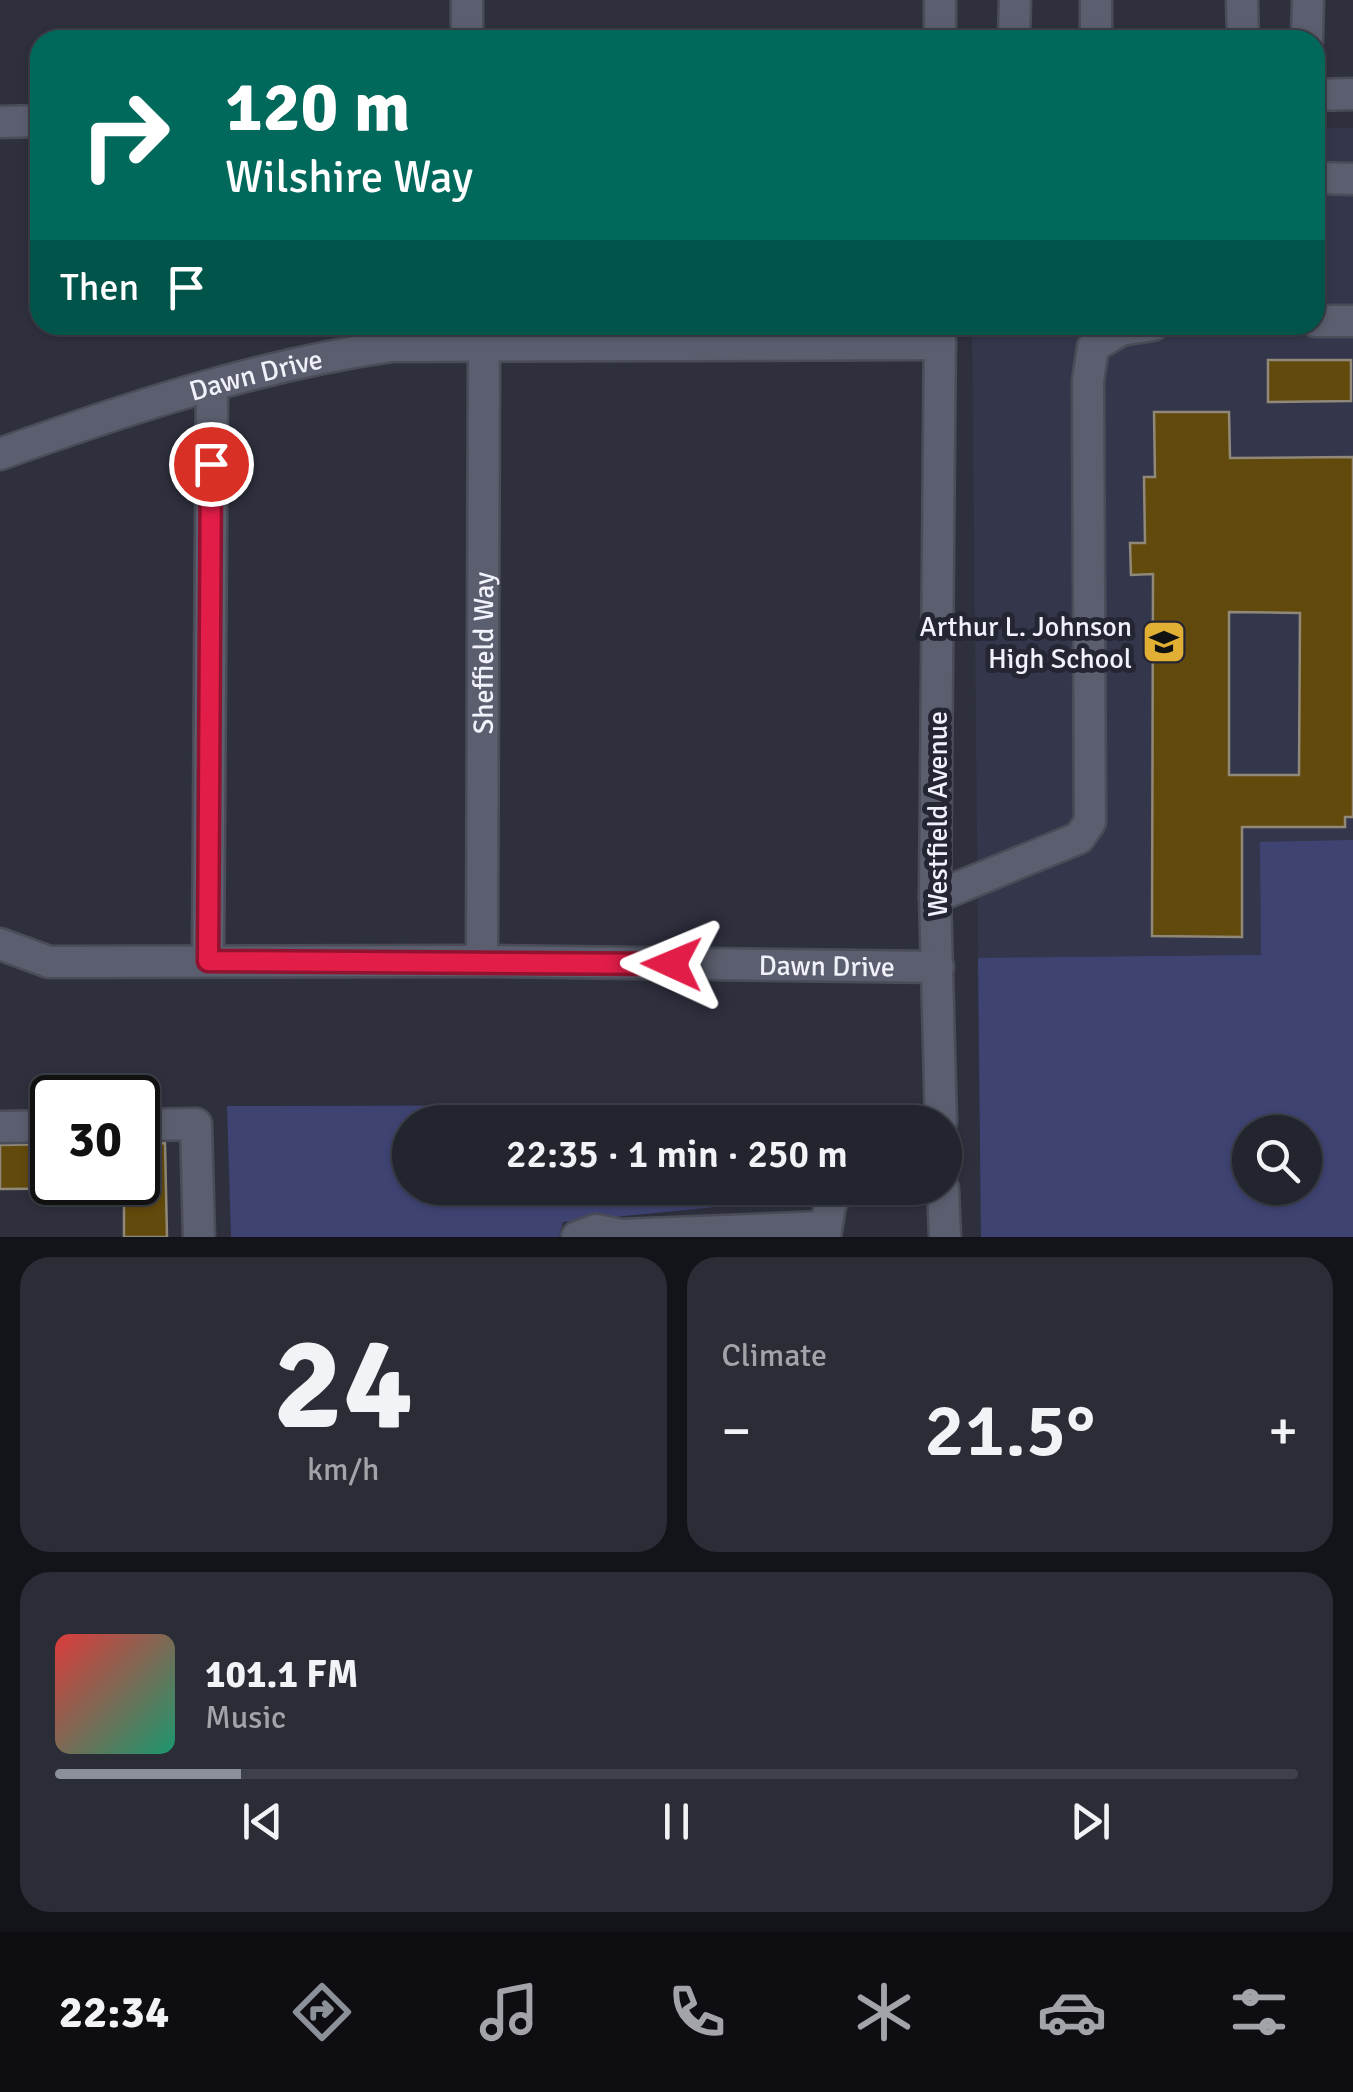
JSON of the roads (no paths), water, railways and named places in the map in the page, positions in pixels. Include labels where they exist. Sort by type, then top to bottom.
[{"type":"street","points":[[467,0],[467,30]]},
{"type":"street","points":[[940,0],[940,30]]},
{"type":"street","points":[[1014,0],[1014,30]]},
{"type":"street","points":[[1096,0],[1096,30]]},
{"type":"street","points":[[1242,0],[1243,30]]},
{"type":"street","points":[[1307,30],[1308,0]]},
{"type":"street","points":[[1325,95],[1353,94]]},
{"type":"street","points":[[0,122],[30,121]]},
{"type":"street","points":[[1325,178],[1353,179]]},
{"type":"street","points":[[1325,321],[1353,321]]},
{"type":"street","name":"Dawn Drive","points":[[0,454],[212,387],[392,346],[902,335]]},
{"type":"street","name":"Westfield Avenue","points":[[940,335],[935,897],[941,1105]]},
{"type":"street","points":[[935,897],[1079,838],[1090,822],[1088,381],[1101,336]]},
{"type":"street","name":"Sheffield Way","points":[[482,961],[484,346]]},
{"type":"street","points":[[208,961],[212,387]]},
{"type":"street","name":"Dawn Drive","points":[[0,944],[50,962],[482,961],[938,967]]},
{"type":"street","points":[[160,1125],[196,1124],[199,1237]]},
{"type":"street","points":[[0,1127],[30,1126]]},
{"type":"street","points":[[578,1237],[596,1230],[620,1235],[825,1232],[834,1205]]},
{"type":"street","points":[[944,1205],[945,1237]]},
{"type":"place","name":"Arthur L. Johnson High School","points":[[1164,642]]}]
